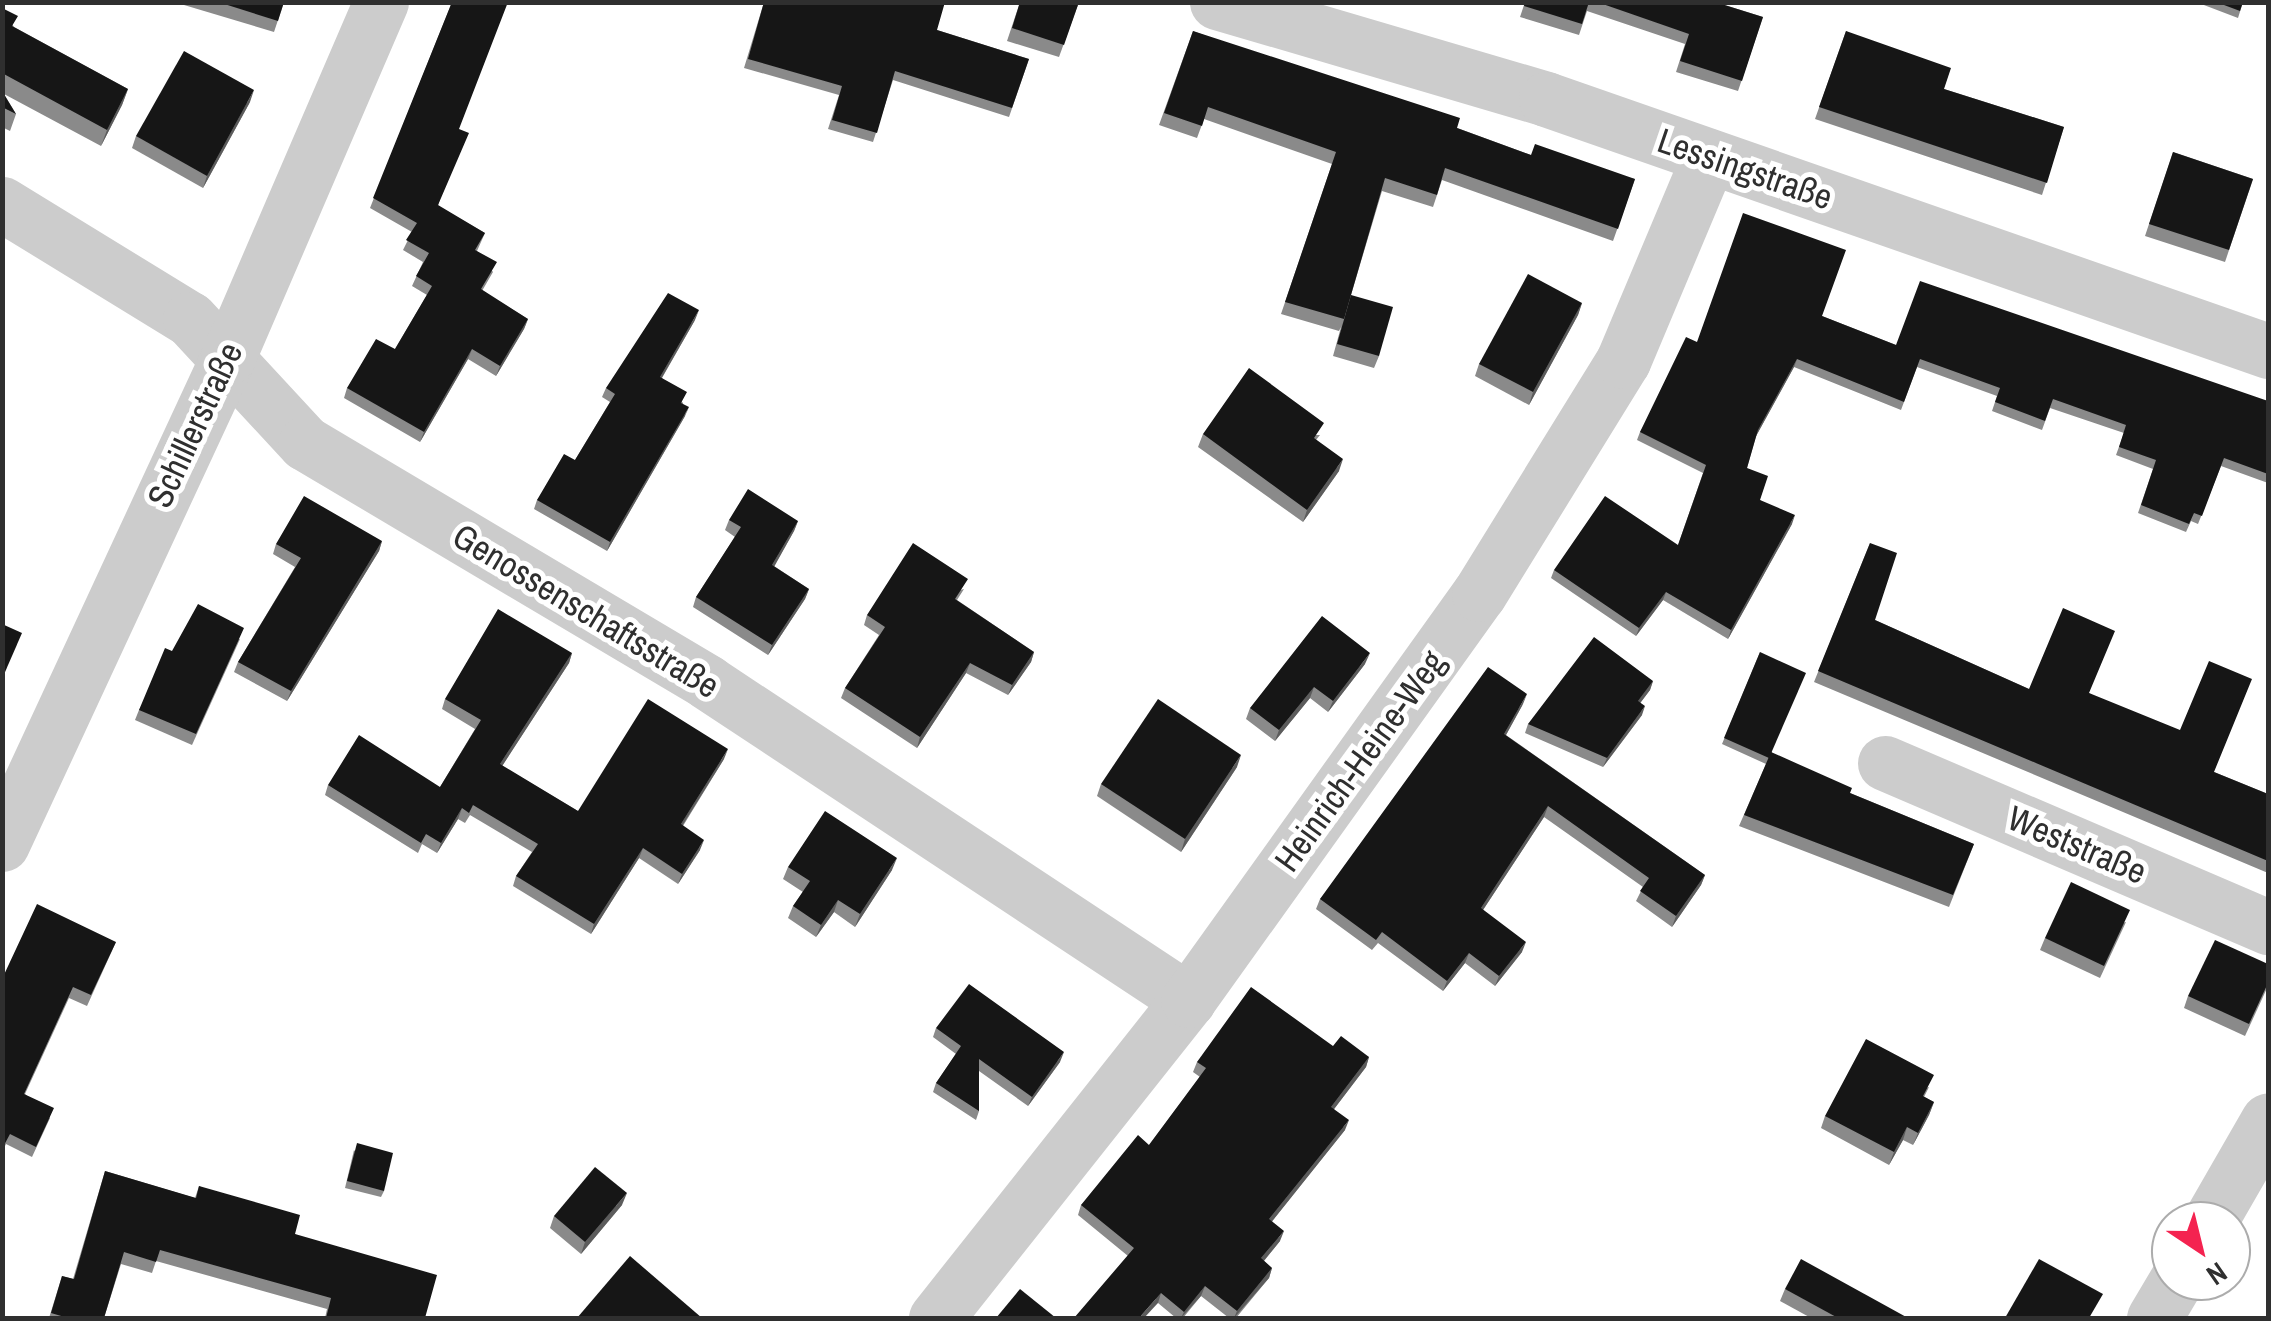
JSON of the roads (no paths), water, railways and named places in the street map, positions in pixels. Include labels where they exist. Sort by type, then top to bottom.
[{"type":"street","name":"Schillerstraße","points":[[2,844],[228,357],[381,2]]},
{"type":"street","name":"Lessingstraße","points":[[1218,2],[1546,99],[2268,351]]},
{"type":"street","name":"Heinrich-Heine-Weg","points":[[936,1318],[1188,1000],[1380,735],[1560,470],[1646,316],[1709,156]]},
{"type":"street","name":"Genossenschaftsstraße","points":[[2,204],[190,319],[305,443],[707,682],[1188,1000]]},
{"type":"street","name":"Weststraße","points":[[1885,763],[2268,928]]},
{"type":"street","points":[[2221,1201],[2268,1120]]}]
